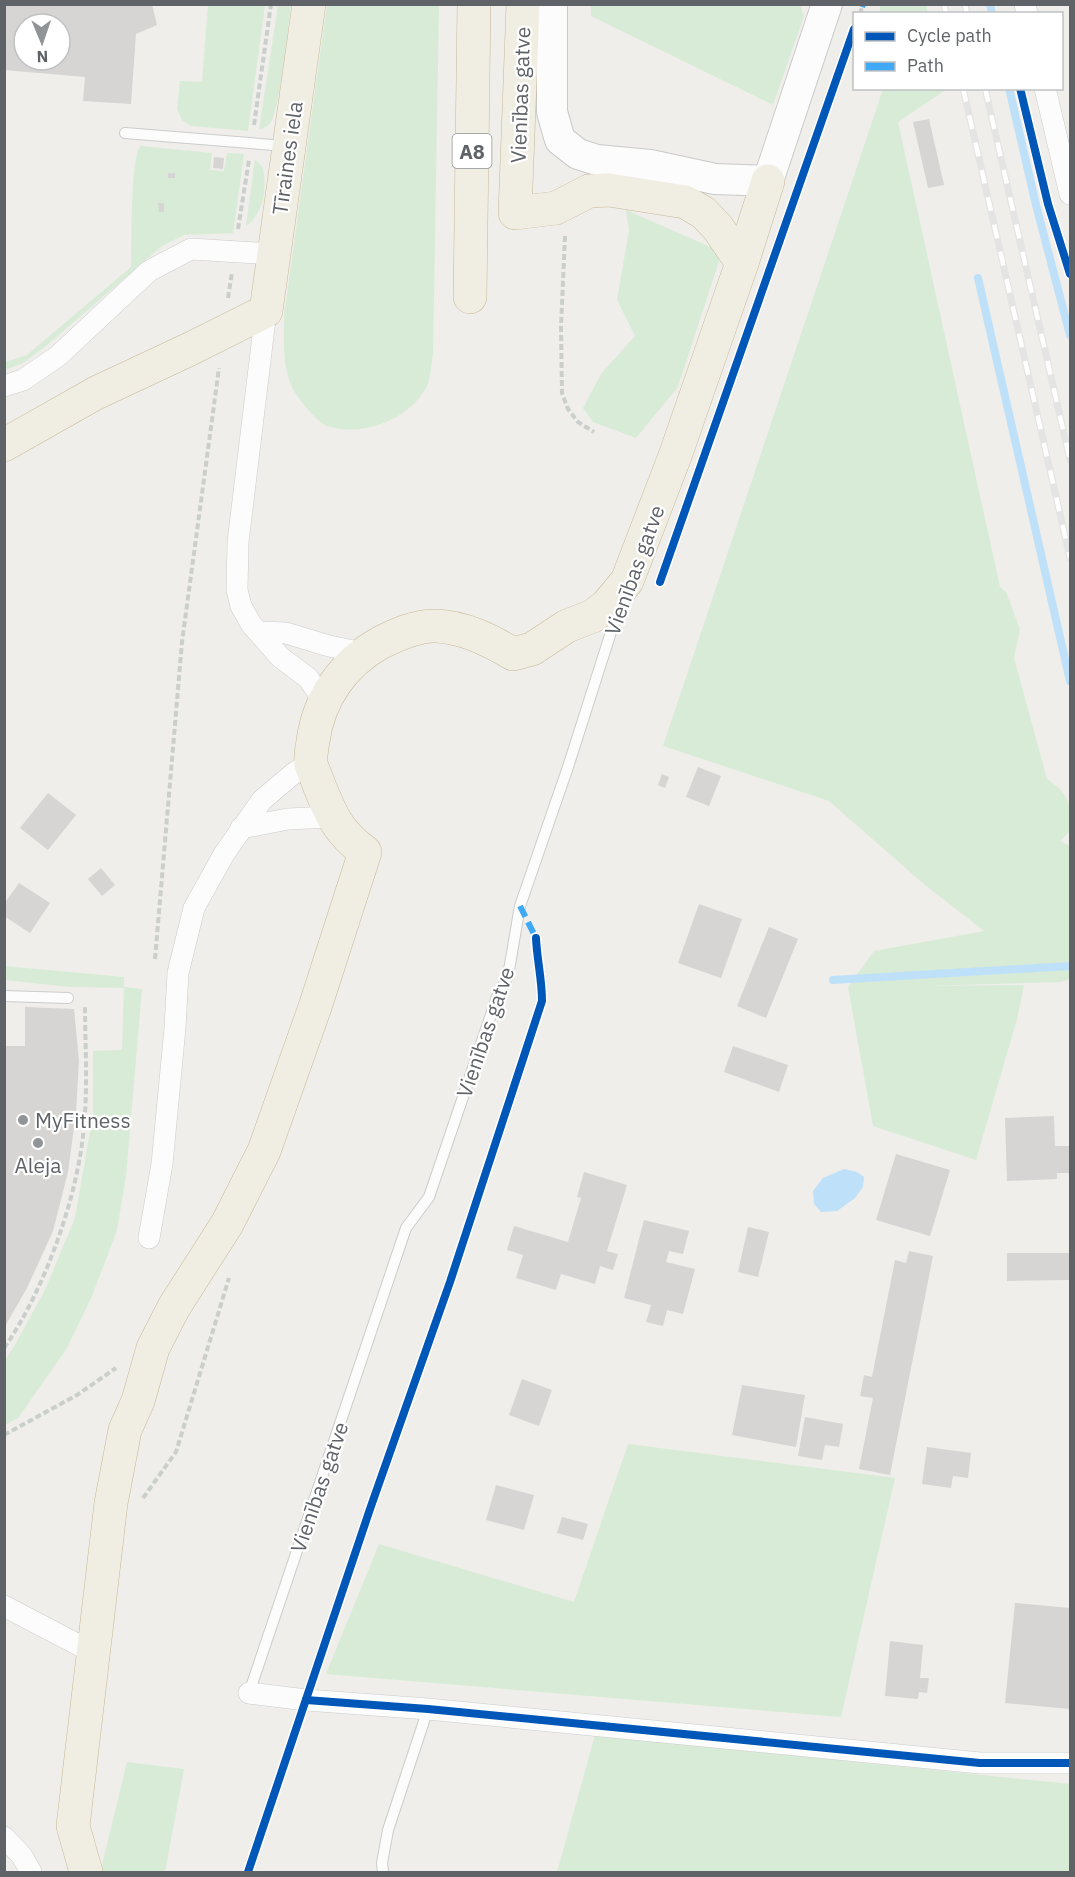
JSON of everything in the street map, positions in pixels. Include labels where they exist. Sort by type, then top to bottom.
[{"type":"highway","name":"Tīraines iela","points":[[266,311],[309,4]]},
{"type":"highway","name":"A8","points":[[470,297],[474,4]]},
{"type":"highway","name":"Vienības gatve","points":[[523,4],[515,213],[556,208],[589,191],[609,190],[685,202],[704,213],[718,228],[742,263]]},
{"type":"highway","name":"Vienības gatve","points":[[627,581],[675,456],[768,181]]},
{"type":"highway","points":[[4,445],[96,393],[266,311]]},
{"type":"highway","points":[[86,1872],[74,1826],[92,1652],[111,1503],[126,1430],[138,1401],[153,1348],[174,1307],[228,1224],[264,1151],[315,1007],[365,852],[351,842],[331,817],[311,762],[314,734],[324,701],[340,675],[363,653],[400,633],[435,626],[464,631],[489,640],[513,654],[532,649],[567,626],[593,616],[607,605],[627,581]]},
{"type":"main road","name":"Vienības gatve","points":[[552,4],[552,112],[560,140],[578,154],[597,160],[650,165],[715,178],[768,181],[827,4]]},
{"type":"street","points":[[1045,90],[1071,194]]},
{"type":"street","points":[[4,386],[23,380],[58,356],[149,271],[191,249],[274,254]]},
{"type":"street","points":[[266,311],[238,542],[237,590],[241,606],[251,624],[280,657],[308,678],[324,701]]},
{"type":"street","points":[[259,632],[286,633],[363,653]]},
{"type":"street","points":[[149,1238],[162,1164],[178,973],[194,908],[224,854],[262,801],[294,773],[311,762]]},
{"type":"street","points":[[241,828],[288,819],[331,817]]},
{"type":"street","points":[[4,1606],[92,1652]]},
{"type":"street","points":[[249,1693],[306,1700],[428,1708],[980,1762],[1071,1763]]},
{"type":"street","points":[[73,1872],[74,1826]]},
{"type":"street","points":[[4,1838],[22,1856],[31,1872]]},
{"type":"lane","points":[[125,133],[289,146]]},
{"type":"lane","name":"Vienības gatve","points":[[249,1693],[406,1228],[429,1197],[497,997],[508,976],[520,906],[568,767],[627,581]]},
{"type":"lane","points":[[4,996],[68,998]]},
{"type":"lane","points":[[382,1872],[388,1830],[428,1708]]},
{"type":"path","points":[[861,12],[862,7]]},
{"type":"path","points":[[155,967],[182,642],[224,333]]},
{"type":"path","points":[[4,1348],[21,1324],[55,1248],[73,1191],[84,1125],[85,999],[68,998]]},
{"type":"path","points":[[248,1872],[501,1127]]},
{"type":"path","points":[[142,1500],[176,1452],[232,1267]]},
{"type":"green space","points":[[591,4],[800,5],[804,16],[773,105],[591,16]]},
{"type":"green space","points":[[208,5],[265,5],[248,131],[191,126],[182,120],[177,109],[180,81],[202,82]]},
{"type":"green space","points":[[278,5],[291,5],[280,84],[271,122],[259,130]]},
{"type":"green space","points":[[327,5],[439,5],[433,354],[429,379],[419,398],[409,408],[384,423],[355,429],[327,426],[313,415],[303,404],[289,381],[284,354],[284,316]]},
{"type":"green space","points":[[880,5],[926,5],[928,12],[880,12]]},
{"type":"green space","points":[[883,90],[944,90],[898,122],[1000,587],[1006,592],[1020,629],[1014,658],[1047,779],[1065,795],[1070,814],[1070,831],[1060,841],[1070,846],[1070,979],[1061,982],[923,986],[1024,985],[1017,1019],[976,1160],[873,1126],[848,987],[874,951],[984,931],[925,885],[829,801],[663,746]]},
{"type":"green space","points":[[140,146],[212,153],[210,170],[224,171],[227,153],[244,154],[233,233],[184,235],[162,246],[47,345],[23,363],[5,370],[5,362],[27,355],[131,267],[133,185]]},
{"type":"green space","points":[[255,159],[263,168],[265,184],[263,200],[257,214],[246,226]]},
{"type":"green space","points":[[626,210],[722,252],[678,387],[636,438],[593,422],[583,408],[601,374],[635,336],[617,300],[629,230]]},
{"type":"green space","points":[[5,966],[124,977],[124,987],[142,989],[126,1176],[117,1230],[92,1296],[67,1348],[18,1418],[5,1425],[5,1360],[45,1290],[75,1218],[93,1114],[93,1051],[122,1050],[124,988],[70,987],[5,980]]},
{"type":"green space","points":[[628,1444],[895,1478],[841,1717],[326,1674],[379,1544],[574,1602]]},
{"type":"green space","points":[[595,1735],[1070,1784],[1070,1872],[557,1872]]},
{"type":"green space","points":[[127,1762],[184,1769],[165,1872],[105,1872],[101,1869]]},
{"type":"water","points":[[844,1169],[857,1172],[864,1177],[863,1187],[855,1198],[837,1211],[821,1212],[814,1204],[813,1191],[823,1178]]},
{"type":"building","points":[[4,4],[152,4],[157,25],[136,34],[131,104],[83,101],[85,77],[27,72],[72,72],[72,12],[12,12],[12,71],[4,70]]},
{"type":"building","points":[[929,119],[944,185],[928,188],[913,122]]},
{"type":"building","points":[[214,157],[224,158],[223,169],[213,168]]},
{"type":"building","points":[[168,173],[175,173],[175,178],[168,178]]},
{"type":"building","points":[[158,203],[164,203],[164,212],[159,212]]},
{"type":"building","points":[[698,767],[721,776],[709,806],[686,797]]},
{"type":"building","points":[[662,774],[669,777],[665,788],[658,785]]},
{"type":"building","points":[[48,793],[76,815],[48,850],[20,828]]},
{"type":"building","points":[[101,868],[115,885],[102,896],[88,879]]},
{"type":"building","points":[[19,883],[50,903],[30,933],[4,916],[4,904]]},
{"type":"building","points":[[699,904],[742,919],[721,978],[678,963]]},
{"type":"building","points":[[769,927],[798,939],[766,1018],[737,1006]]},
{"type":"building","name":"Aleja","points":[[25,1007],[74,1009],[79,1061],[76,1113],[68,1172],[53,1231],[27,1288],[4,1328],[4,1046],[25,1046]]},
{"type":"building","points":[[733,1046],[788,1065],[779,1092],[724,1072]]},
{"type":"building","points":[[1054,1116],[1055,1146],[1070,1146],[1070,1173],[1057,1173],[1057,1179],[1007,1181],[1005,1118]]},
{"type":"building","points":[[896,1154],[950,1170],[930,1236],[876,1220]]},
{"type":"building","points":[[584,1172],[627,1185],[607,1251],[618,1254],[613,1270],[600,1266],[595,1284],[561,1274],[556,1290],[516,1278],[523,1255],[507,1250],[514,1226],[568,1242],[581,1198],[577,1197]]},
{"type":"building","points":[[644,1220],[689,1231],[683,1254],[669,1251],[666,1262],[695,1269],[683,1314],[667,1310],[663,1326],[646,1322],[651,1305],[624,1298]]},
{"type":"building","points":[[748,1227],[769,1232],[758,1277],[738,1272]]},
{"type":"building","points":[[909,1251],[933,1256],[890,1475],[859,1469],[873,1398],[860,1396],[864,1375],[872,1377],[895,1260],[906,1263]]},
{"type":"building","points":[[1007,1253],[1070,1253],[1070,1280],[1007,1281]]},
{"type":"building","points":[[522,1379],[552,1390],[539,1426],[509,1415]]},
{"type":"building","points":[[742,1385],[805,1395],[796,1447],[732,1435]]},
{"type":"building","points":[[805,1417],[843,1424],[839,1447],[825,1445],[822,1460],[798,1456]]},
{"type":"building","points":[[927,1447],[971,1453],[968,1478],[953,1476],[951,1488],[922,1484]]},
{"type":"building","points":[[496,1485],[534,1495],[524,1530],[486,1520]]},
{"type":"building","points":[[562,1517],[588,1524],[583,1540],[557,1533]]},
{"type":"building","points":[[1015,1603],[1070,1608],[1070,1709],[1005,1703]]},
{"type":"building","points":[[890,1641],[923,1645],[920,1678],[929,1678],[927,1693],[919,1692],[918,1699],[885,1696]]},
{"type":"waterway","points":[[990,4],[992,12]]},
{"type":"waterway","points":[[1009,90],[1036,205],[1070,335]]},
{"type":"waterway","points":[[978,278],[1070,681]]},
{"type":"waterway","points":[[833,980],[1070,966]]},
{"type":"railway","points":[[944,4],[946,12]]},
{"type":"railway","points":[[965,4],[967,12]]},
{"type":"railway","points":[[963,90],[1070,558]]},
{"type":"railway","points":[[985,90],[1070,460]]},
{"type":"marked path","points":[[520,906],[536,938]]},
{"type":"cycle path","points":[[660,582],[853,32]]},
{"type":"cycle path","points":[[1020,90],[1048,204],[1070,274]]},
{"type":"cycle path","points":[[248,1872],[370,1509],[450,1282],[542,1001],[536,938]]},
{"type":"cycle path","points":[[306,1700],[428,1709],[980,1763],[1070,1763]]},
{"type":"place","name":"MyFitness","points":[[23,1120]]},
{"type":"place","name":"Aleja","points":[[38,1143]]}]
